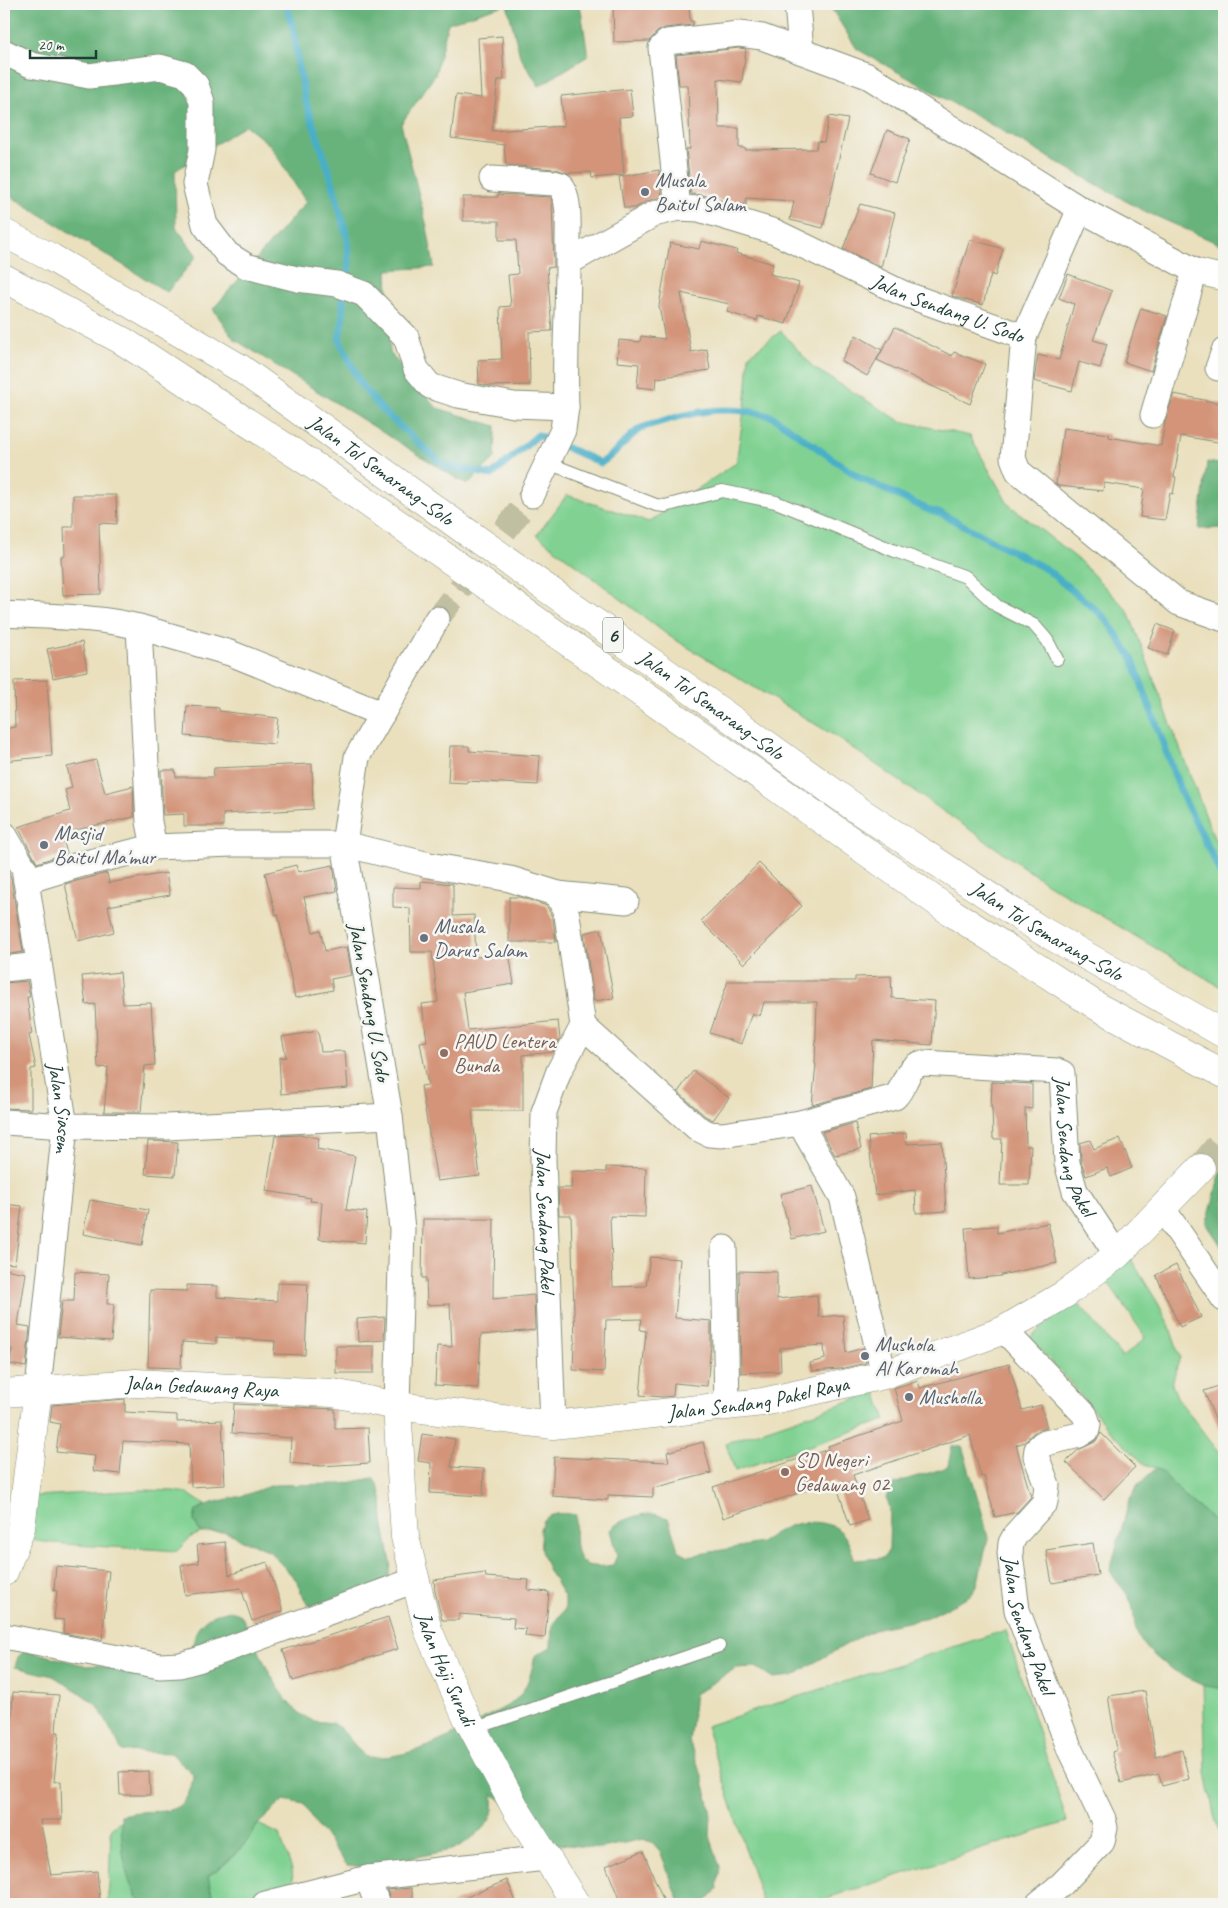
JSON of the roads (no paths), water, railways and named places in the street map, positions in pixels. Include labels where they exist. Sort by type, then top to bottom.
[{"type":"main road","name":"Jalan Tol Semarang–Solo","points":[[4,233],[52,258],[240,368],[861,812],[1040,929],[1224,1034]]},
{"type":"main road","name":"Jalan Tol Semarang–Solo","points":[[4,278],[123,341],[328,474],[951,912],[1100,1008],[1224,1074]]},
{"type":"main road","name":"Jalan Sendang Pakel Raya","points":[[397,1406],[553,1424],[763,1402],[884,1375],[1004,1330],[1065,1294],[1117,1255],[1201,1168]]},
{"type":"main road","name":"Jalan Gedawang Raya","points":[[4,1393],[136,1383],[333,1392],[397,1406]]},
{"type":"main road","points":[[4,1572],[21,1528],[38,1389]]},
{"type":"main road","name":"Jalan Haji Suradi","points":[[397,1406],[405,1536],[428,1630],[473,1729],[517,1811],[576,1904]]},
{"type":"street","points":[[797,4],[801,51]]},
{"type":"street","points":[[678,208],[661,48],[664,43],[739,34],[762,37],[868,76],[1080,209],[1195,271],[1224,278]]},
{"type":"street","points":[[4,52],[31,65],[89,76],[160,67],[185,74],[196,85],[202,102],[202,150],[195,184],[205,225],[227,254],[246,266],[297,279],[336,284],[364,294],[406,337],[416,369],[430,386],[565,418]]},
{"type":"street","points":[[492,179],[554,183],[561,185],[565,192],[569,262],[565,418],[550,458],[532,496]]},
{"type":"street","name":"Jalan Sendang U. Sodo","points":[[569,262],[654,214],[678,208],[699,208],[776,232],[902,293],[1024,337],[1013,458],[1018,471],[1178,603],[1224,619]]},
{"type":"street","points":[[1024,337],[1080,209]]},
{"type":"street","points":[[1152,415],[1195,271]]},
{"type":"street","points":[[4,614],[124,623],[230,653],[382,714]]},
{"type":"street","name":"Jalan Sendang U. Sodo","points":[[397,1406],[402,1229],[390,1116],[344,844],[357,757],[437,619]]},
{"type":"street","points":[[139,627],[149,822],[154,847]]},
{"type":"street","name":"Jalan Siasem","points":[[4,834],[24,868],[65,1126],[38,1389]]},
{"type":"street","points":[[26,881],[82,864],[154,847],[233,844],[344,844],[429,865],[510,879],[558,894],[626,901]]},
{"type":"street","points":[[558,894],[567,915],[582,1026]]},
{"type":"street","points":[[4,969],[40,965]]},
{"type":"street","name":"Jalan Sendang Pakel","points":[[553,1424],[543,1158],[544,1112],[559,1071],[582,1026],[697,1128],[709,1134],[722,1135],[800,1123],[895,1097],[901,1092],[909,1073],[915,1065],[923,1063],[1057,1071],[1062,1073],[1067,1163],[1075,1191],[1117,1255]]},
{"type":"street","points":[[4,1122],[65,1126],[166,1128],[390,1116]]},
{"type":"street","points":[[800,1123],[842,1197],[884,1375]]},
{"type":"street","points":[[1163,1209],[1224,1299]]},
{"type":"street","points":[[724,1248],[727,1406]]},
{"type":"street","name":"Jalan Sendang Pakel","points":[[1004,1330],[1085,1415],[1088,1424],[1087,1430],[1079,1435],[1042,1444],[1037,1449],[1036,1456],[1047,1485],[1045,1502],[1016,1534],[1011,1543],[1010,1553],[1017,1610],[1070,1750],[1103,1819],[1105,1828],[1102,1842],[1062,1884],[1038,1904]]},
{"type":"street","points":[[4,1636],[160,1666],[180,1665],[254,1641],[415,1580]]},
{"type":"street","points":[[265,1904],[368,1878],[546,1858]]},
{"type":"street","points":[[368,1878],[376,1904]]},
{"type":"lane","points":[[550,458],[656,505],[665,506],[722,491],[776,502],[894,551],[966,577],[997,606],[1034,625],[1046,640],[1057,659]]},
{"type":"lane","points":[[473,1729],[719,1646]]},
{"type":"waterway","points":[[286,4],[294,31],[306,103],[330,174],[348,241],[349,264],[339,339],[361,385],[384,412],[445,466],[492,475],[538,435],[601,463],[641,428],[674,418],[706,411],[722,410],[739,410],[773,417],[860,478],[931,511],[942,514],[1046,569],[1101,614],[1132,658],[1182,795],[1224,879]]},
{"type":"tunnel","points":[[437,619],[532,495]]},
{"type":"tunnel","points":[[1201,1168],[1224,1140]]},
{"type":"place","name":"Musala Baitul Salam","points":[[645,192]]},
{"type":"place","name":"Masjid Baitul Ma'mur","points":[[44,845]]},
{"type":"place","name":"Musala Darus Salam","points":[[424,938]]},
{"type":"place","name":"PAUD Lentera Bunda","points":[[444,1053]]},
{"type":"place","name":"Mushola Al Karomah","points":[[865,1356]]},
{"type":"place","name":"Musholla","points":[[909,1397]]},
{"type":"place","name":"SD Negeri Gedawang 02","points":[[785,1472]]}]
